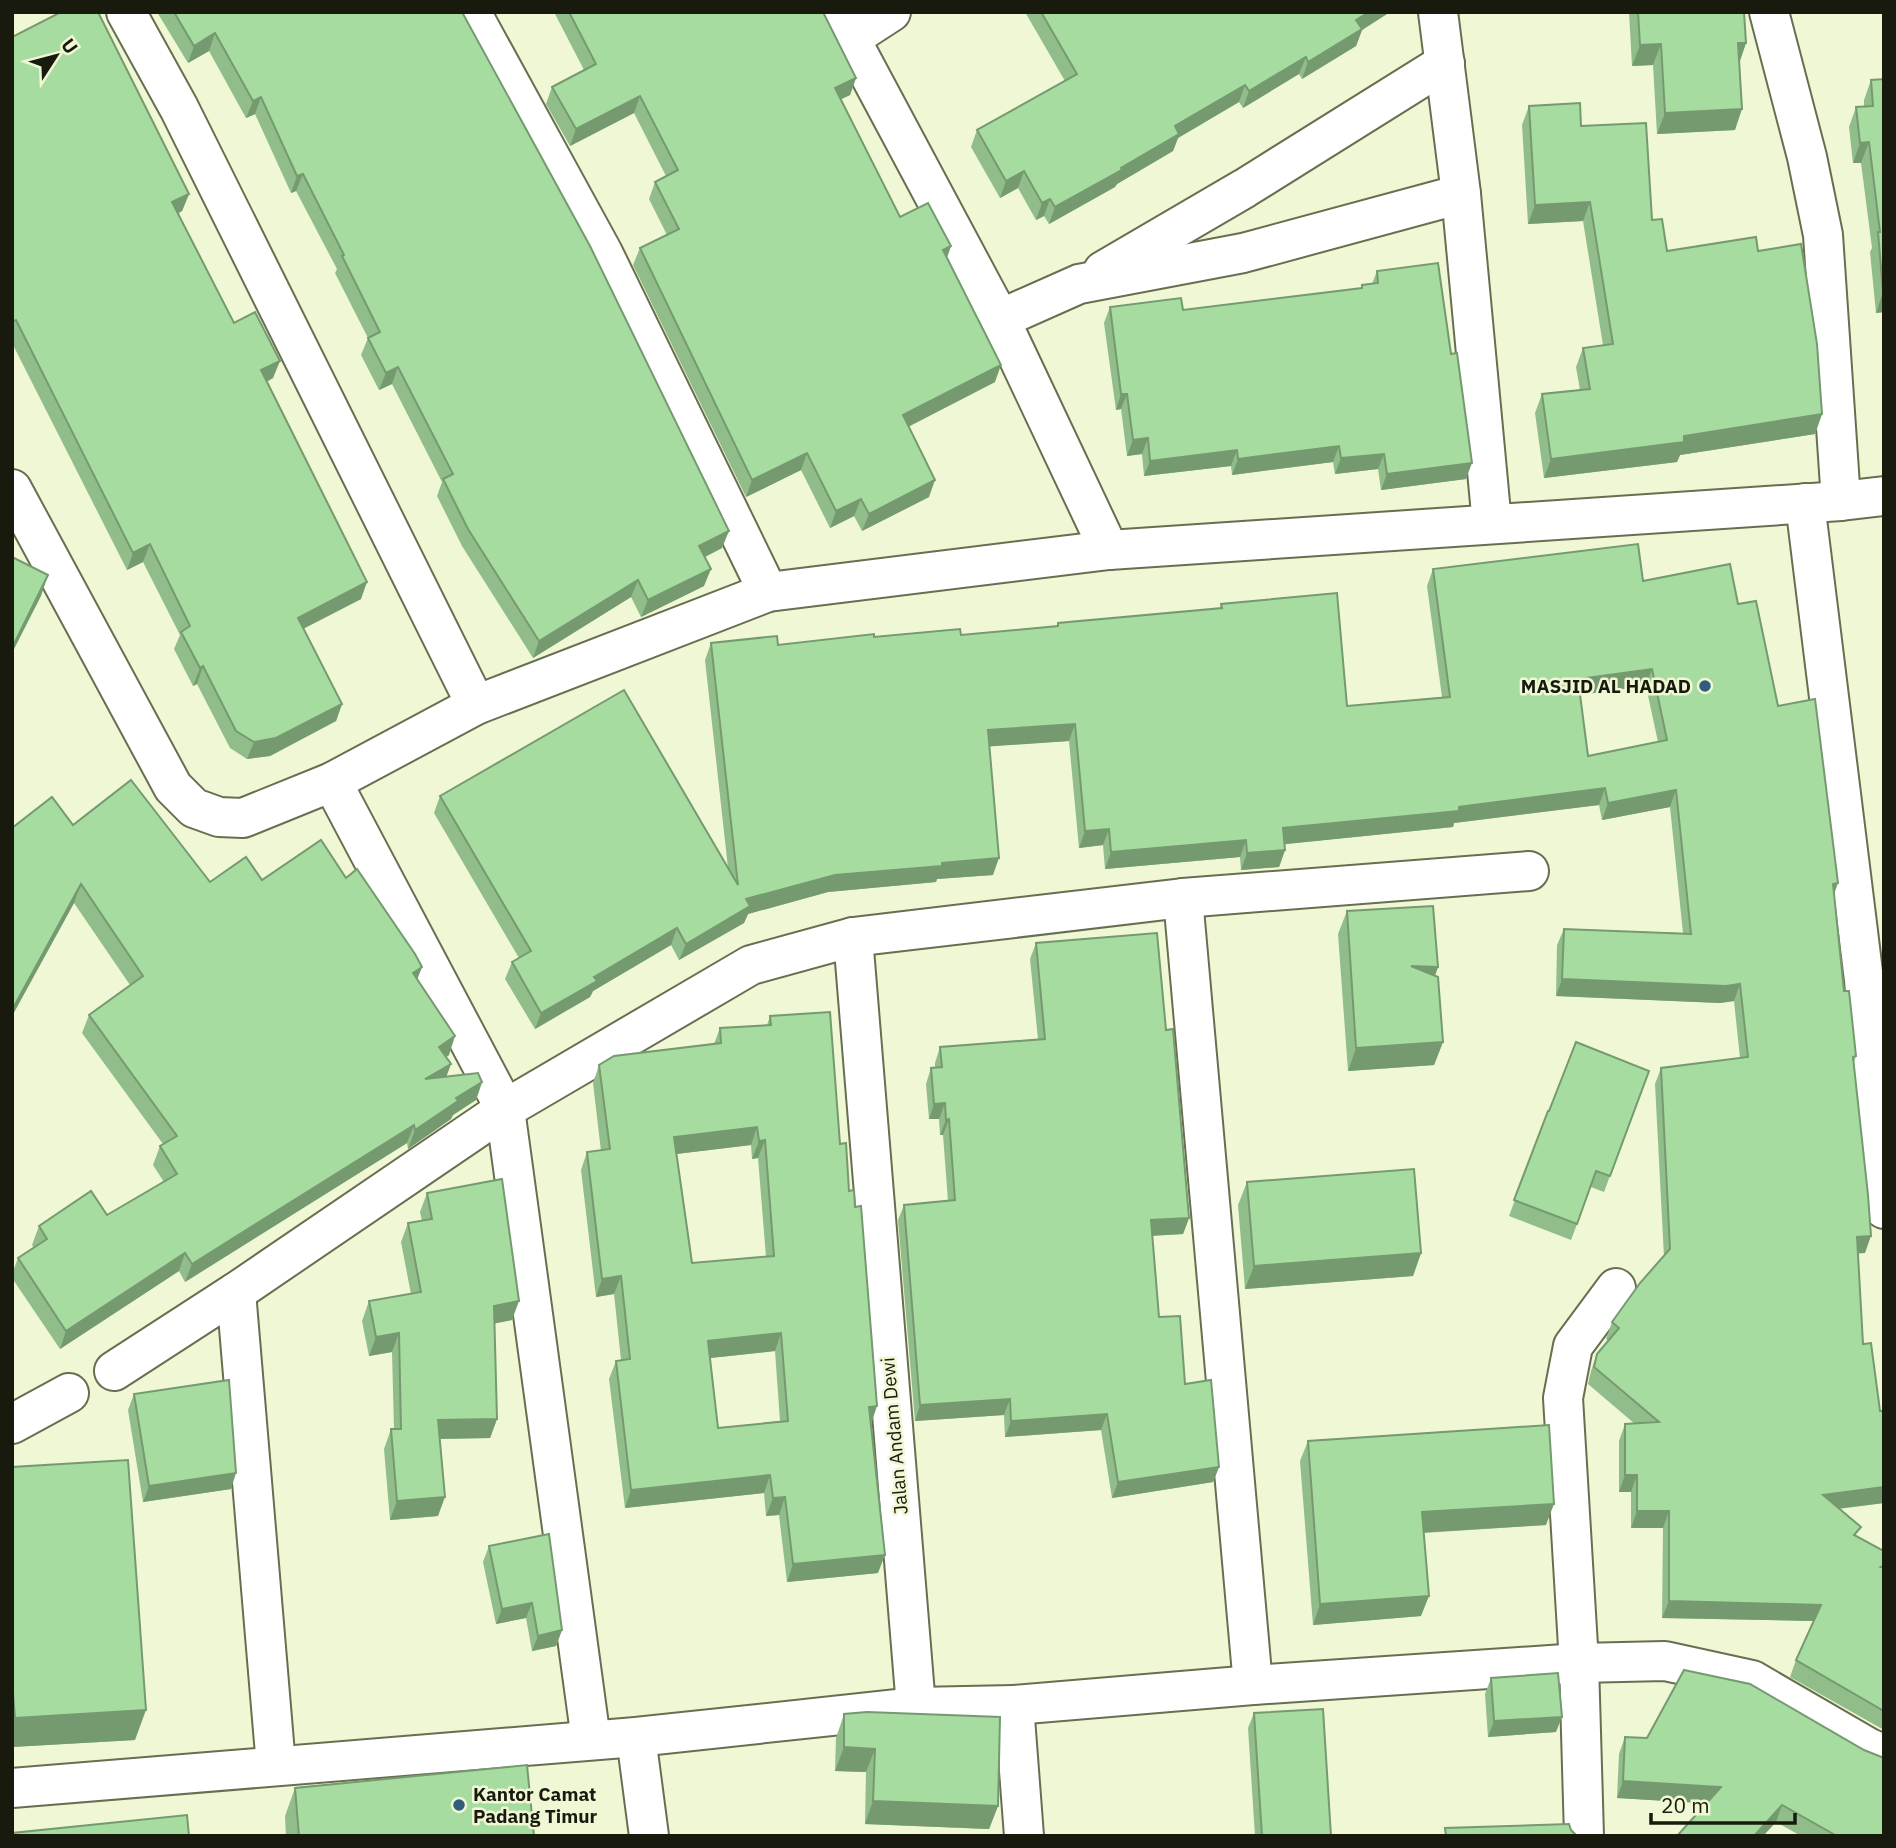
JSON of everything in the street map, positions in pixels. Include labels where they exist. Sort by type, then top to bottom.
[{"type":"street","points":[[125,12],[179,108],[476,705]]},
{"type":"street","points":[[471,12],[603,253],[768,592]]},
{"type":"street","points":[[891,12],[844,25],[1000,319],[1109,550]]},
{"type":"street","points":[[1438,12],[1461,194],[1492,524]]},
{"type":"street","points":[[1769,12],[1808,156],[1823,236],[1823,502],[1884,1209]]},
{"type":"street","points":[[1000,319],[1079,284],[1245,188],[1445,63]]},
{"type":"street","points":[[1079,284],[1243,253],[1461,194]]},
{"type":"street","points":[[12,489],[25,531],[173,788],[194,807],[219,817],[243,818],[332,782],[476,705],[768,592],[1109,550],[1884,496]]},
{"type":"street","points":[[332,782],[505,1108],[591,1740]]},
{"type":"street","points":[[114,1371],[236,1292],[505,1108],[751,965],[853,937],[1183,898],[1529,871]]},
{"type":"street","points":[[1183,898],[1253,1685]]},
{"type":"street","name":"Jalan Andam Dewi","points":[[853,937],[916,1707]]},
{"type":"street","points":[[1584,1836],[1579,1663],[1563,1398],[1573,1346],[1616,1287]]},
{"type":"street","points":[[236,1292],[276,1766]]},
{"type":"street","points":[[12,1424],[69,1393]]},
{"type":"street","points":[[12,1788],[636,1737],[916,1707],[1013,1705],[1253,1685],[1579,1663],[1665,1661],[1752,1680],[1869,1748],[1884,1754]]},
{"type":"street","points":[[1013,1705],[1024,1836]]},
{"type":"street","points":[[636,1737],[649,1836]]},
{"type":"building","points":[[61,12],[98,12],[189,194],[172,202],[234,323],[255,312],[280,361],[261,370],[367,582],[298,618],[342,704],[276,738],[254,742],[236,731],[203,666],[200,668],[181,632],[190,626],[150,544],[133,553],[16,320],[12,322],[12,37]]},
{"type":"building","points":[[174,12],[462,12],[590,246],[729,531],[699,546],[711,569],[648,600],[638,580],[539,641],[468,529],[443,479],[453,474],[398,367],[386,373],[368,338],[380,332],[303,174],[297,176],[261,97],[253,101],[215,33],[194,46]]},
{"type":"building","points":[[569,12],[823,12],[856,78],[835,88],[900,217],[928,203],[951,246],[943,250],[1001,365],[903,415],[935,480],[869,514],[861,499],[836,511],[807,453],[752,480],[640,248],[679,229],[655,182],[678,170],[640,96],[576,129],[552,87],[596,64]]},
{"type":"building","points":[[1041,12],[1369,12],[1356,20],[1362,29],[1308,62],[1306,57],[1249,91],[1245,85],[1175,126],[1179,134],[1121,168],[1122,170],[1055,207],[1050,199],[1042,203],[1024,171],[1006,181],[977,130],[1077,74]]},
{"type":"building","points":[[1638,12],[1744,12],[1746,43],[1738,43],[1742,109],[1665,113],[1661,44],[1640,45]]},
{"type":"building","points":[[1884,79],[1883,292],[1880,232],[1869,142],[1860,143],[1856,107],[1873,106],[1871,80]]},
{"type":"building","points":[[1580,103],[1581,126],[1646,123],[1652,220],[1662,219],[1667,251],[1756,237],[1758,251],[1801,244],[1817,344],[1822,414],[1684,436],[1684,442],[1551,459],[1542,394],[1590,389],[1583,348],[1613,344],[1590,202],[1535,205],[1529,106]]},
{"type":"building","points":[[1438,263],[1451,354],[1457,353],[1472,463],[1387,474],[1384,454],[1341,458],[1339,446],[1238,459],[1237,450],[1150,461],[1148,438],[1133,440],[1127,394],[1121,394],[1110,307],[1181,298],[1183,310],[1362,288],[1362,285],[1378,283],[1377,271]]},
{"type":"building","points":[[1638,544],[1643,581],[1730,564],[1738,604],[1756,601],[1778,706],[1815,699],[1838,883],[1833,884],[1844,991],[1849,991],[1856,1056],[1853,1057],[1868,1195],[1871,1236],[1857,1237],[1863,1344],[1871,1343],[1880,1411],[1884,1411],[1884,1487],[1823,1495],[1861,1527],[1854,1535],[1884,1551],[1884,1566],[1881,1567],[1884,1568],[1884,1711],[1796,1660],[1821,1605],[1669,1601],[1669,1511],[1637,1511],[1637,1475],[1625,1475],[1625,1424],[1659,1422],[1594,1367],[1597,1354],[1619,1328],[1612,1322],[1640,1283],[1670,1249],[1661,1068],[1748,1057],[1740,984],[1726,986],[1562,979],[1564,929],[1691,934],[1676,790],[1608,803],[1605,788],[1459,807],[1459,811],[1283,828],[1285,850],[1247,853],[1246,840],[1111,852],[1109,829],[1085,831],[1075,724],[988,730],[999,858],[835,875],[746,899],[750,906],[686,944],[677,928],[594,977],[597,981],[541,1013],[512,962],[531,951],[440,796],[624,690],[738,885],[711,643],[777,636],[778,645],[874,634],[874,637],[960,629],[961,635],[1222,608],[1221,604],[1337,593],[1347,706],[1450,697],[1433,569]],"holes":[[[1652,669],[1667,740],[1588,756],[1578,679]]]},
{"type":"building","points":[[12,557],[48,575],[12,648]]},
{"type":"building","points":[[131,780],[210,882],[246,857],[262,880],[321,840],[346,878],[357,869],[415,954],[422,967],[413,973],[455,1036],[439,1047],[451,1064],[425,1079],[478,1073],[482,1082],[456,1098],[458,1101],[415,1130],[414,1125],[192,1264],[185,1253],[66,1331],[18,1258],[47,1239],[39,1226],[91,1191],[107,1215],[177,1174],[160,1146],[177,1136],[89,1015],[143,976],[81,884],[12,1010],[12,828],[52,797],[73,825]]},
{"type":"building","points":[[1433,906],[1438,967],[1411,966],[1438,977],[1443,1042],[1356,1048],[1347,911]]},
{"type":"building","points":[[1157,933],[1166,1030],[1173,1029],[1189,1218],[1151,1220],[1159,1317],[1180,1316],[1185,1384],[1211,1380],[1219,1467],[1118,1482],[1107,1414],[1011,1421],[1010,1399],[920,1405],[904,1205],[955,1200],[949,1119],[946,1120],[945,1103],[934,1104],[931,1068],[942,1067],[940,1047],[1045,1039],[1036,943]]},
{"type":"building","points":[[830,1012],[840,1144],[846,1143],[849,1191],[854,1190],[855,1207],[861,1206],[877,1406],[869,1407],[885,1555],[793,1564],[785,1497],[773,1498],[770,1475],[631,1490],[616,1361],[630,1359],[621,1276],[602,1279],[587,1152],[610,1149],[599,1065],[614,1056],[721,1043],[720,1028],[771,1025],[770,1016]],"holes":[[[757,1127],[759,1141],[765,1140],[774,1256],[692,1263],[674,1137]],[[781,1333],[788,1421],[718,1428],[708,1341]]]},
{"type":"building","points":[[1576,1042],[1649,1071],[1610,1176],[1596,1171],[1577,1224],[1514,1200]]},
{"type":"building","points":[[1414,1169],[1421,1253],[1254,1266],[1247,1182]]},
{"type":"building","points":[[502,1179],[519,1301],[494,1306],[497,1419],[438,1420],[445,1497],[397,1501],[391,1429],[401,1429],[399,1333],[376,1337],[369,1301],[421,1292],[408,1223],[432,1219],[427,1193]]},
{"type":"building","points":[[229,1380],[236,1473],[149,1486],[134,1394]]},
{"type":"building","points":[[1549,1425],[1554,1504],[1422,1512],[1429,1596],[1320,1604],[1308,1441]]},
{"type":"building","points":[[128,1460],[146,1710],[15,1718],[12,1680],[12,1467]]},
{"type":"building","points":[[549,1534],[562,1630],[538,1636],[532,1603],[502,1609],[489,1546]]},
{"type":"building","points":[[1684,1670],[1750,1684],[1864,1750],[1884,1758],[1884,1836],[1837,1836],[1782,1805],[1754,1836],[1677,1836],[1721,1787],[1623,1781],[1625,1737],[1647,1738]]},
{"type":"building","points":[[1558,1673],[1562,1717],[1494,1721],[1491,1678]]},
{"type":"building","points":[[1323,1709],[1331,1836],[1262,1836],[1254,1713]]},
{"type":"building","points":[[867,1712],[1000,1717],[998,1806],[873,1801],[875,1749],[844,1747],[844,1714]]},
{"type":"building","points":[[527,1765],[534,1836],[299,1836],[295,1788]]},
{"type":"building","points":[[187,1815],[189,1836],[12,1836],[12,1833]]},
{"type":"building","points":[[1569,1824],[1575,1836],[1446,1836],[1445,1828]]},
{"type":"place","name":"MASJID AL HADAD","points":[[1705,686]]},
{"type":"place","name":"Kantor Camat Padang Timur","points":[[459,1805]]}]
